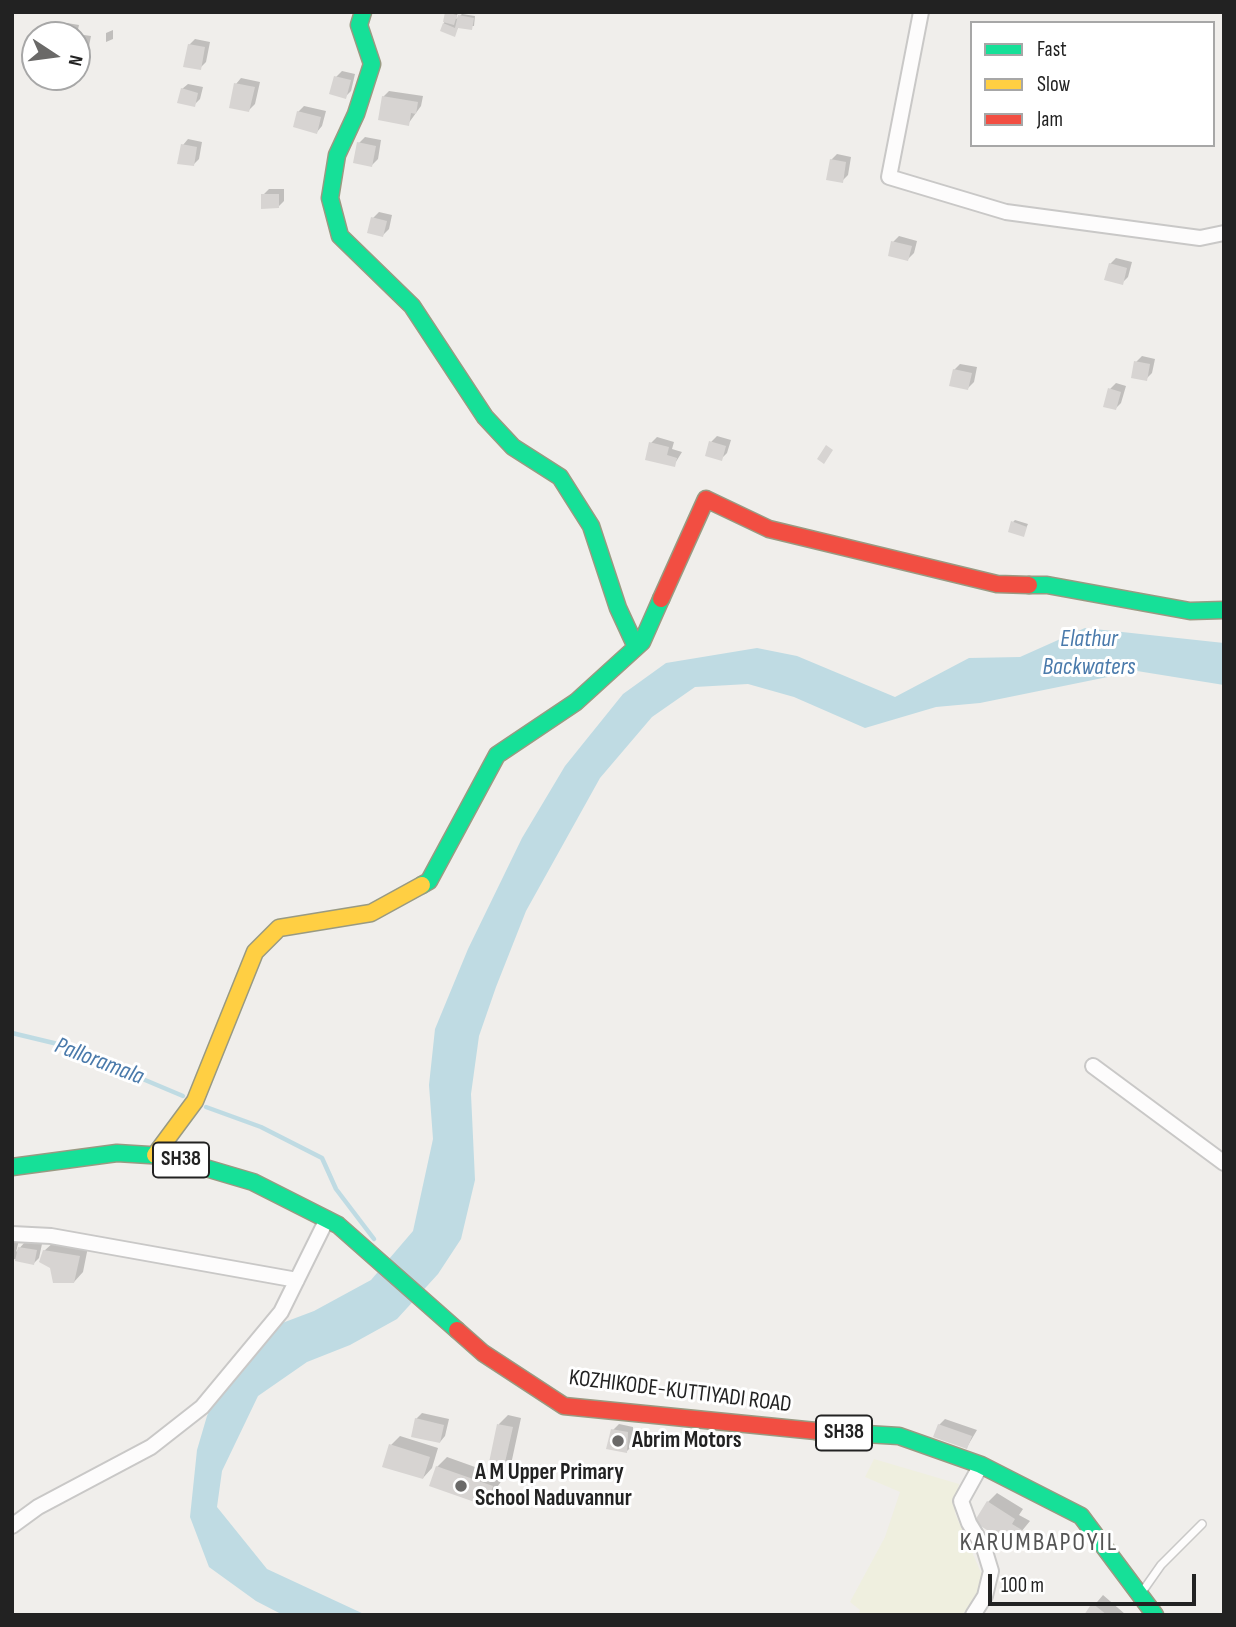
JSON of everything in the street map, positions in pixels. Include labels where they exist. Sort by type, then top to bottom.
[{"type":"street","points":[[363,12],[359,25],[372,64],[356,114],[337,155],[330,198],[340,236],[354,253],[380,273],[412,306],[485,417],[513,447],[560,477],[568,488],[591,526],[618,608],[636,647]]},
{"type":"street","points":[[920,12],[889,177],[1006,212],[1200,238],[1224,233]]},
{"type":"street","points":[[155,1155],[195,1101],[255,952],[279,928],[371,913],[429,881],[497,755],[576,702],[642,642],[706,499],[769,529],[997,584],[1047,585],[1190,611],[1224,610]]},
{"type":"street","points":[[1093,1066],[1224,1163]]},
{"type":"street","name":"SH38","points":[[12,1167],[117,1153],[155,1155],[207,1166],[253,1182],[333,1222]]},
{"type":"street","points":[[12,1526],[38,1507],[151,1447],[202,1406],[281,1312],[297,1280],[333,1222]]},
{"type":"street","name":"KOZHIKODE-KUTTIYADI ROAD","points":[[333,1222],[483,1353],[564,1406],[811,1431],[899,1436],[981,1465],[1081,1516],[1156,1615]]},
{"type":"street","points":[[12,1234],[51,1236],[297,1280]]},
{"type":"street","points":[[973,1615],[985,1597],[991,1571],[961,1502],[981,1465]]},
{"type":"lane","points":[[1140,1595],[1161,1565],[1202,1524]]},
{"type":"green space","points":[[874,1459],[959,1484],[955,1513],[982,1575],[978,1594],[962,1615],[858,1615],[860,1610],[850,1602],[885,1537],[900,1492],[865,1477]]},
{"type":"water","name":"Elathur Backwaters","points":[[1085,628],[1224,643],[1224,685],[1137,671],[980,703],[936,707],[865,728],[794,697],[748,684],[695,687],[652,717],[600,778],[526,911],[496,987],[479,1036],[471,1094],[475,1180],[461,1239],[438,1274],[397,1319],[350,1345],[307,1362],[258,1396],[222,1471],[217,1507],[267,1569],[366,1615],[283,1615],[256,1601],[209,1567],[190,1517],[197,1450],[207,1416],[223,1379],[269,1328],[314,1311],[371,1280],[413,1231],[433,1139],[429,1085],[435,1029],[468,949],[522,838],[565,766],[623,694],[666,663],[757,648],[797,656],[895,697],[969,658],[1020,657]]},
{"type":"building","points":[[445,12],[457,15],[454,25],[443,22]]},
{"type":"building","points":[[458,15],[474,18],[472,30],[458,28],[455,37],[440,31],[443,23],[455,28]]},
{"type":"building","points":[[188,44],[205,47],[201,70],[183,67]]},
{"type":"building","points":[[334,76],[351,80],[346,99],[329,94]]},
{"type":"building","points":[[234,83],[255,87],[249,112],[229,108]]},
{"type":"building","points":[[181,88],[198,93],[195,107],[177,103]]},
{"type":"building","points":[[382,96],[418,102],[416,114],[411,113],[409,126],[378,120]]},
{"type":"building","points":[[297,111],[321,117],[317,134],[293,127]]},
{"type":"building","points":[[357,142],[376,146],[372,167],[353,163]]},
{"type":"building","points":[[181,144],[197,147],[194,166],[177,164]]},
{"type":"building","points":[[830,159],[846,162],[843,183],[826,180]]},
{"type":"building","points":[[261,194],[279,194],[279,208],[261,209]]},
{"type":"building","points":[[371,217],[387,221],[383,237],[367,233]]},
{"type":"building","points":[[891,241],[912,246],[908,261],[888,256]]},
{"type":"building","points":[[1109,263],[1127,268],[1123,285],[1104,280]]},
{"type":"building","points":[[1134,361],[1150,364],[1147,381],[1131,378]]},
{"type":"building","points":[[953,369],[972,373],[968,390],[949,386]]},
{"type":"building","points":[[1108,388],[1121,392],[1116,410],[1103,407]]},
{"type":"building","points":[[709,441],[726,446],[722,461],[705,456]]},
{"type":"building","points":[[649,442],[669,447],[667,455],[677,458],[675,467],[645,460]]},
{"type":"building","points":[[826,445],[833,450],[824,464],[817,459]]},
{"type":"building","points":[[1011,521],[1027,527],[1024,537],[1008,532]]},
{"type":"building","points":[[18,1247],[37,1250],[34,1265],[15,1261]]},
{"type":"building","points":[[43,1250],[80,1256],[74,1283],[53,1283],[50,1268],[39,1262]]},
{"type":"building","points":[[415,1418],[444,1425],[440,1443],[411,1437]]},
{"type":"building","points":[[497,1424],[513,1427],[501,1480],[486,1477]]},
{"type":"building","points":[[938,1424],[972,1436],[967,1449],[933,1437]]},
{"type":"building","name":"Abrim Motors","points":[[611,1429],[628,1432],[627,1453],[606,1449]]},
{"type":"building","points":[[389,1444],[430,1457],[423,1479],[382,1467]]},
{"type":"building","name":"A M Upper Primary School Naduvannur","points":[[436,1466],[493,1486],[486,1506],[429,1486]]},
{"type":"building","points":[[987,1501],[1015,1519],[1012,1524],[1022,1530],[1013,1546],[974,1522]]},
{"type":"building","points":[[1092,1603],[1107,1615],[1084,1615]]},
{"type":"waterway","name":"Palloramala","points":[[12,1033],[62,1045],[183,1096]]},
{"type":"waterway","points":[[206,1107],[261,1127],[322,1158],[336,1189],[374,1239]]},
{"type":"traffic: fast","points":[[363,12],[359,25],[372,64],[356,114],[337,155],[330,198],[340,236],[412,306],[485,417],[513,447],[560,477],[591,526],[618,608],[636,647]]},
{"type":"traffic: fast","points":[[1029,585],[1047,585],[1190,611],[1224,610]]},
{"type":"traffic: fast","points":[[422,885],[429,881],[497,755],[576,702],[642,642],[661,599]]},
{"type":"traffic: fast","points":[[12,1167],[117,1153],[165,1156],[253,1182],[338,1225],[457,1330]]},
{"type":"traffic: fast","points":[[816,1431],[899,1436],[981,1465],[1081,1516],[1155,1615]]},
{"type":"traffic: slow","points":[[155,1155],[195,1101],[255,952],[279,928],[371,913],[422,885]]},
{"type":"traffic: jam","points":[[661,599],[706,499],[769,529],[997,584],[1029,585]]},
{"type":"traffic: jam","points":[[457,1330],[483,1353],[564,1406],[816,1431]]},
{"type":"place","name":"Abrim Motors","points":[[618,1441]]},
{"type":"place","name":"A M Upper Primary School Naduvannur","points":[[461,1486]]},
{"type":"district","name":"KARUMBAPOYIL","points":[[1039,1543]]}]
